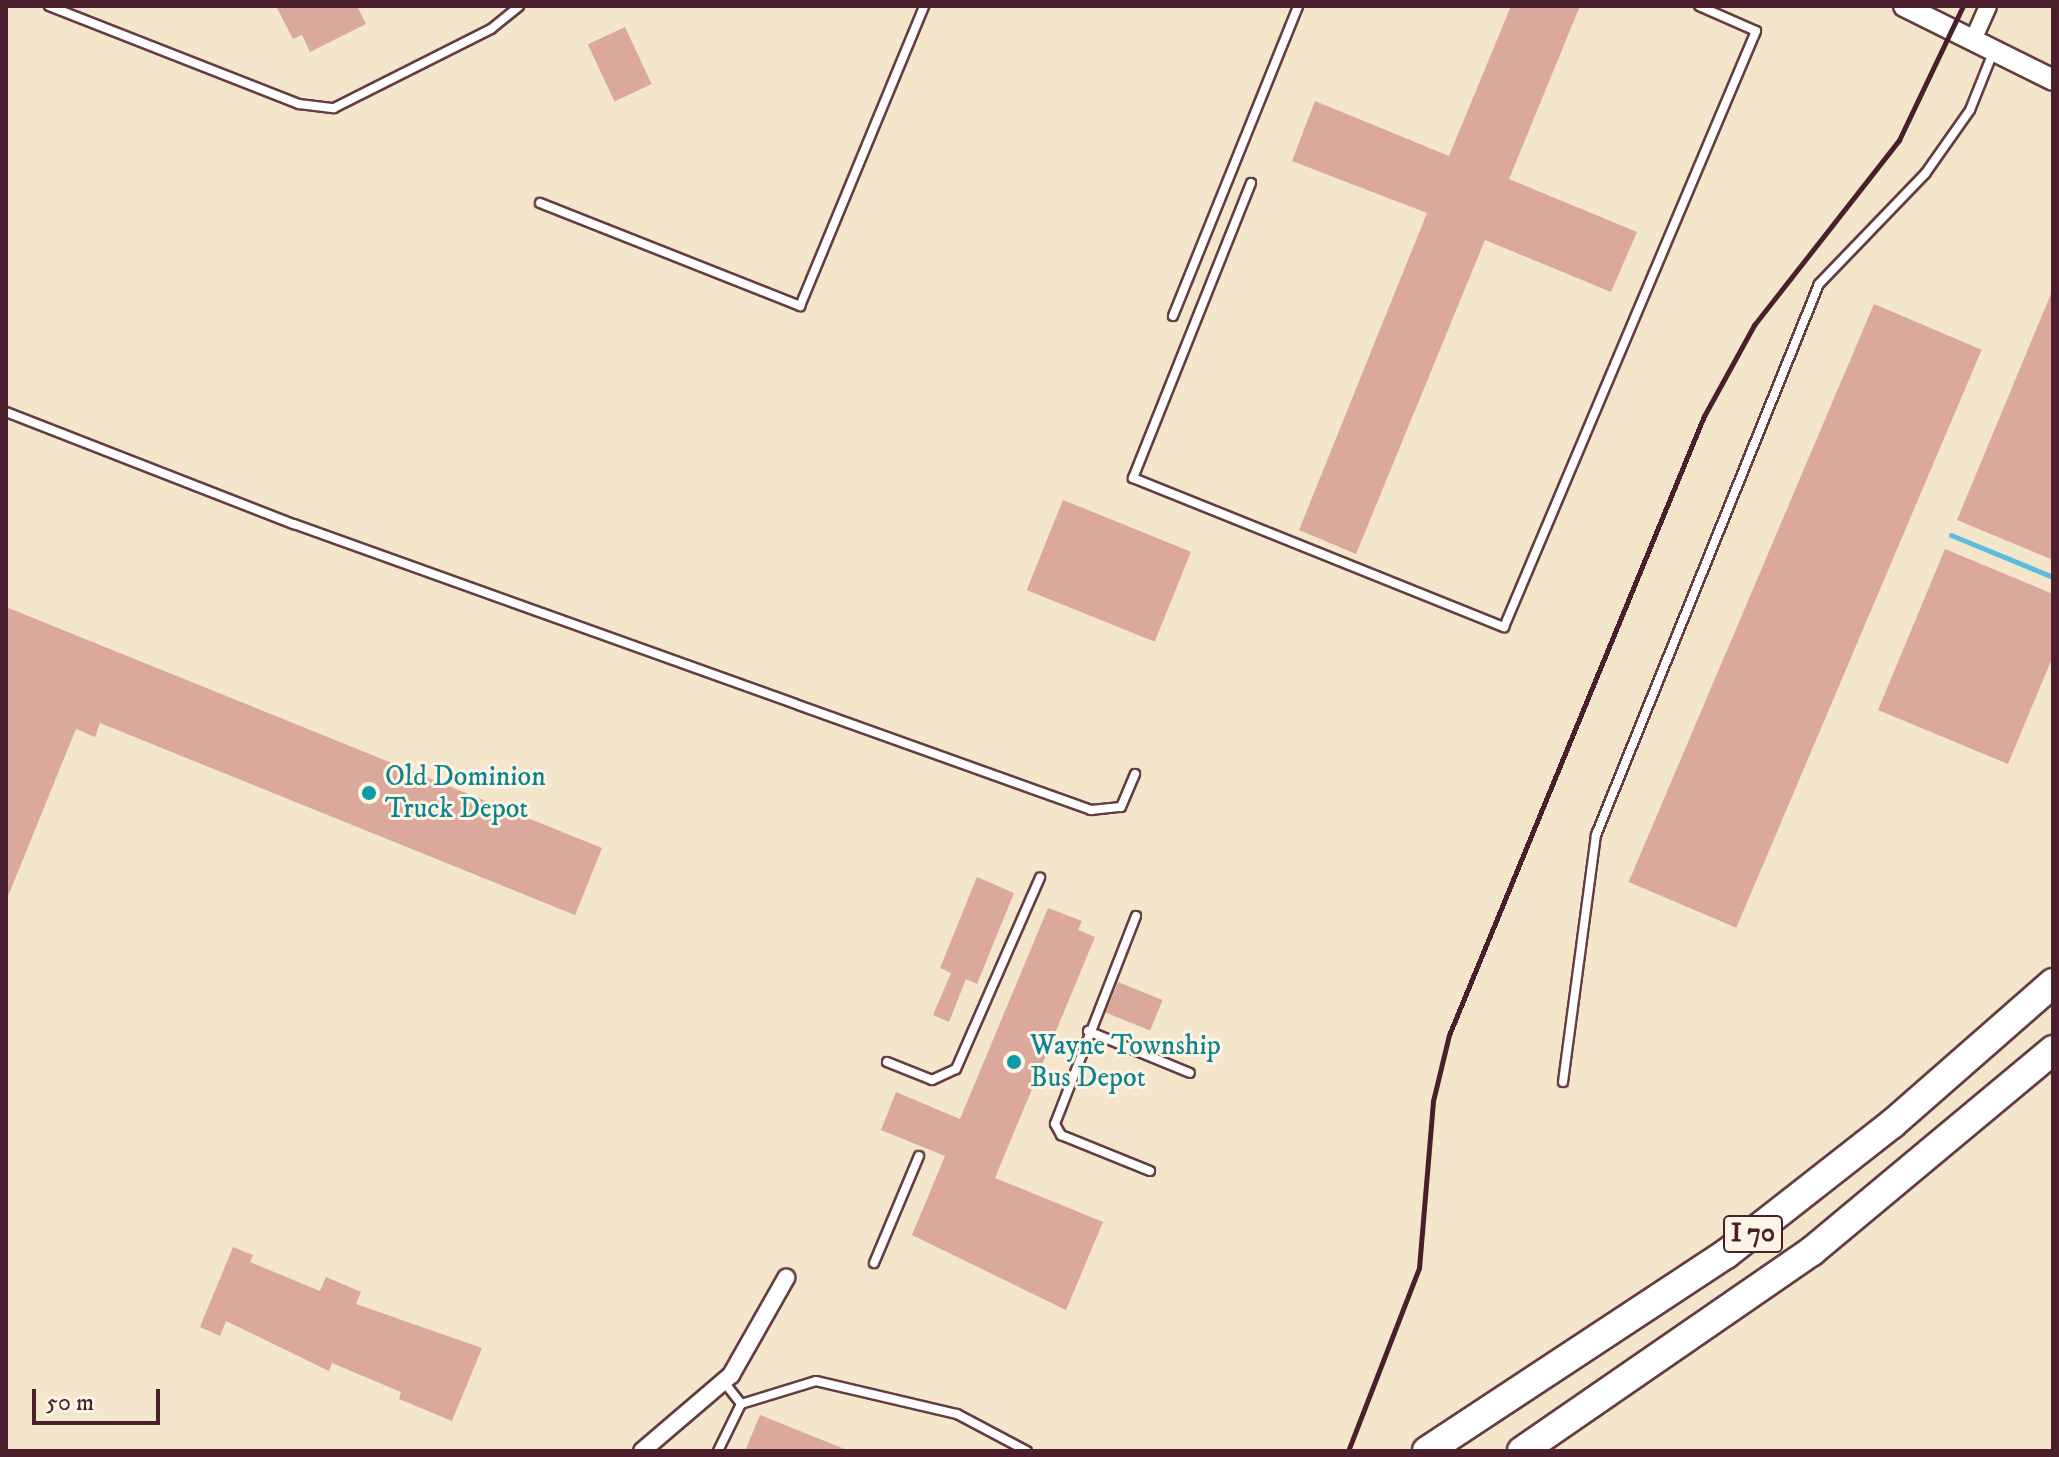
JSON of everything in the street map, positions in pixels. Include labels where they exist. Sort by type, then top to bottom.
[{"type":"highway","name":"I 70","points":[[1427,1451],[1737,1246],[2053,983]]},
{"type":"highway","name":"I 70","points":[[1522,1451],[1812,1251],[2053,1050]]},
{"type":"street","points":[[1904,6],[2053,80]]},
{"type":"street","points":[[1973,40],[1988,6]]},
{"type":"street","points":[[642,1451],[724,1382],[786,1278]]},
{"type":"lane","points":[[49,6],[299,104],[334,108],[491,29],[519,6]]},
{"type":"lane","points":[[540,203],[800,306],[924,6]]},
{"type":"lane","points":[[1173,316],[1298,6]]},
{"type":"lane","points":[[1251,183],[1133,478],[1504,627],[1756,31],[1699,6]]},
{"type":"lane","points":[[1563,1082],[1596,835],[1819,284],[1925,174],[1970,110],[1994,50]]},
{"type":"lane","points":[[6,412],[1091,810],[1121,807],[1135,774]]},
{"type":"lane","points":[[887,1062],[932,1080],[956,1069],[1040,878]]},
{"type":"lane","points":[[1136,916],[1088,1031],[1055,1124],[1061,1135],[1150,1171]]},
{"type":"lane","points":[[1088,1031],[1190,1073]]},
{"type":"lane","points":[[874,1263],[919,1156]]},
{"type":"lane","points":[[718,1451],[741,1404],[816,1381],[957,1414],[1027,1451]]},
{"type":"lane","points":[[724,1382],[741,1404]]},
{"type":"building","points":[[276,6],[357,6],[366,24],[310,52],[302,35],[293,39]]},
{"type":"building","points":[[1511,6],[1580,6],[1509,179],[1637,232],[1611,292],[1485,240],[1356,554],[1299,530],[1427,213],[1292,161],[1315,101],[1449,156]]},
{"type":"building","points":[[625,27],[652,84],[614,101],[588,44]]},
{"type":"building","points":[[2053,289],[2053,560],[1957,520]]},
{"type":"building","points":[[1874,304],[1982,350],[1736,928],[1629,882]]},
{"type":"building","points":[[1063,500],[1191,552],[1155,642],[1027,590]]},
{"type":"building","points":[[1945,549],[2053,594],[2053,656],[2008,764],[1878,710]]},
{"type":"building","name":"Old Dominion Truck Depot","points":[[6,607],[602,848],[575,915],[100,723],[95,737],[76,729],[6,901]]},
{"type":"building","points":[[977,877],[1014,893],[977,984],[966,979],[949,1022],[933,1015],[951,973],[940,968]]},
{"type":"building","name":"Wayne Township Bus Depot","points":[[1048,908],[1082,921],[1078,930],[1095,937],[995,1178],[1103,1222],[1066,1310],[912,1235],[945,1156],[881,1130],[896,1092],[960,1119]]},
{"type":"building","points":[[1118,982],[1163,1000],[1150,1031],[1106,1013]]},
{"type":"building","points":[[233,1247],[253,1255],[250,1262],[320,1291],[326,1277],[361,1292],[356,1304],[482,1348],[452,1421],[399,1399],[401,1392],[332,1363],[329,1371],[226,1321],[220,1336],[200,1327]]},
{"type":"building","points":[[760,1415],[847,1450],[847,1451],[745,1451]]},
{"type":"waterway","points":[[1951,535],[2053,577]]},
{"type":"railway","points":[[1348,1451],[1419,1268],[1433,1101],[1449,1035],[1704,416],[1754,325],[1899,140],[1963,6]]},
{"type":"place","name":"Old Dominion Truck Depot","points":[[369,793]]},
{"type":"place","name":"Wayne Township Bus Depot","points":[[1014,1062]]}]
